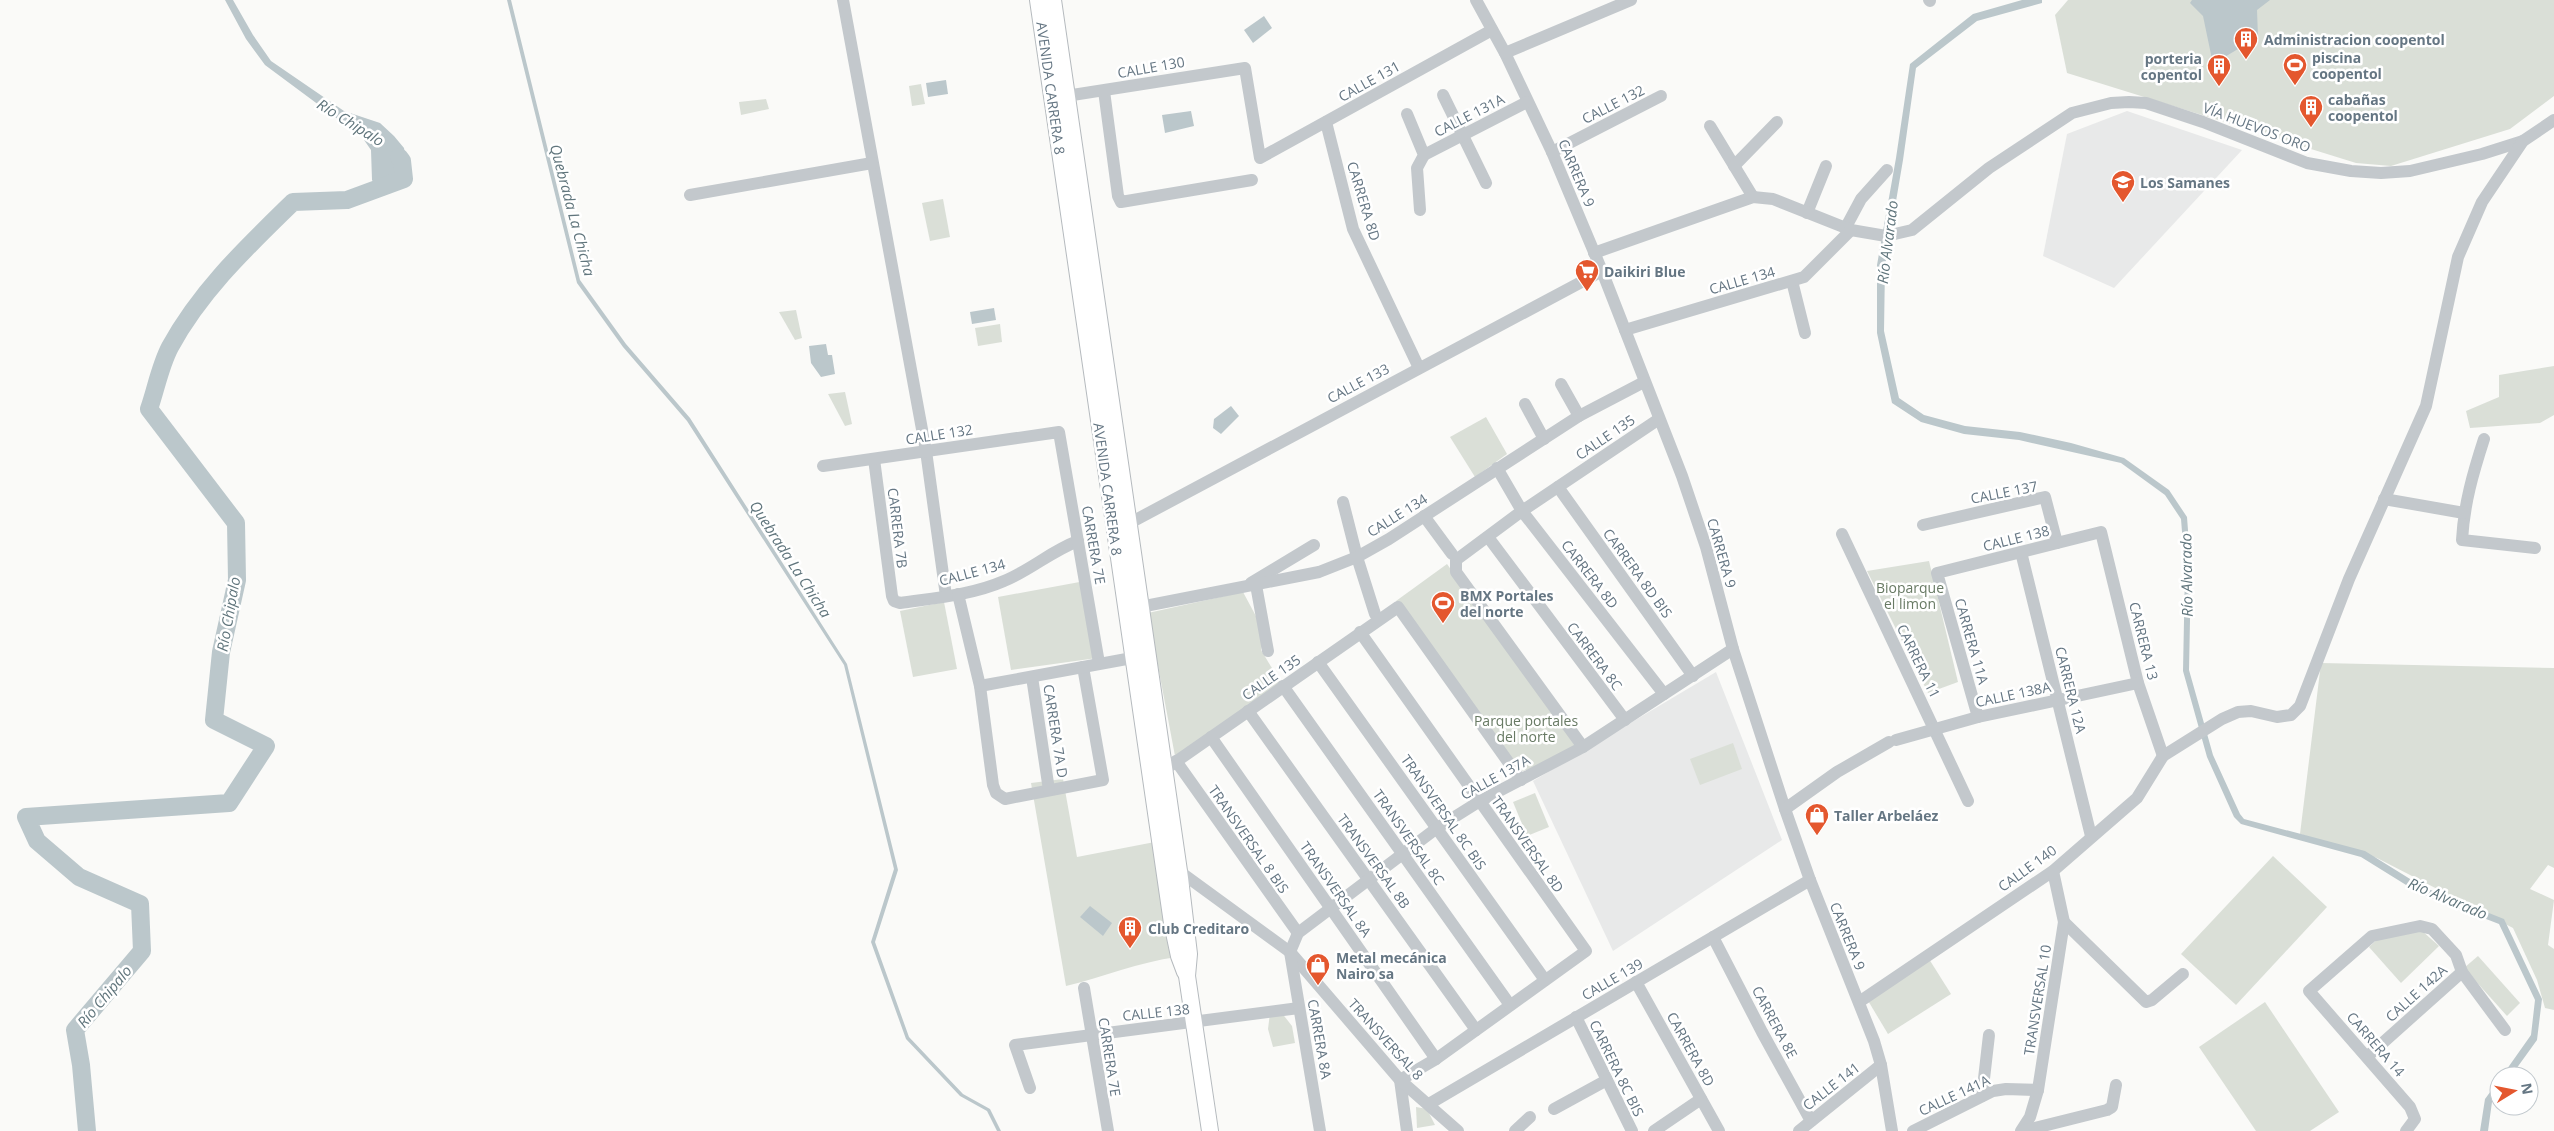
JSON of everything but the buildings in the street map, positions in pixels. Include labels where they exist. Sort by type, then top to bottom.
[{"type":"main road","name":"AVENIDA CARRERA 8","points":[[1038,0],[1132,658],[1172,923],[1179,956],[1187,976],[1210,1131]]},
{"type":"main road","name":"AVENIDA CARRERA 8","points":[[1052,0],[1140,607],[1170,765],[1179,871],[1190,954],[1187,976]]},
{"type":"street","points":[[843,0],[952,595],[980,686],[993,785],[996,793],[1005,799],[1103,780],[1083,667]]},
{"type":"street","name":"CARRERA 9","points":[[1476,0],[1505,53],[1552,152],[1602,271],[1682,476],[1703,538],[1734,649],[1785,809],[1810,880],[1859,1002],[1881,1066],[1892,1131]]},
{"type":"street","points":[[1505,53],[1631,0]]},
{"type":"street","name":"CALLE 131","points":[[1260,158],[1492,30]]},
{"type":"street","name":"CALLE 130","points":[[1066,96],[1240,67],[1245,68],[1260,158]]},
{"type":"street","points":[[1104,90],[1118,196],[1121,202],[1252,180]]},
{"type":"street","points":[[1443,95],[1486,183]]},
{"type":"street","name":"CALLE 132","points":[[1552,152],[1660,96]]},
{"type":"street","name":"CALLE 131A","points":[[1424,155],[1527,102]]},
{"type":"street","name":"VÍA HUEVOS ORO","points":[[1848,229],[1886,236],[1912,230],[1989,168],[2072,113],[2111,103],[2146,103],[2203,122],[2307,163],[2381,174],[2410,170],[2522,142]]},
{"type":"street","points":[[1407,114],[1424,155],[1417,168],[1420,210]]},
{"type":"street","points":[[2522,142],[2554,120]]},
{"type":"street","name":"CARRERA 8D","points":[[1326,122],[1353,228],[1419,368]]},
{"type":"street","points":[[1734,166],[1777,122]]},
{"type":"street","points":[[1710,126],[1753,197]]},
{"type":"street","name":"CALLE 140","points":[[1859,1002],[2053,871],[2137,798],[2162,756],[2238,712],[2251,711],[2278,717],[2291,715],[2300,706],[2349,578],[2426,406],[2458,258],[2482,202],[2522,142]]},
{"type":"street","points":[[690,195],[872,163]]},
{"type":"street","points":[[1807,213],[1826,166]]},
{"type":"street","points":[[1594,253],[1753,197],[1774,199],[1848,229],[1861,199],[1887,170]]},
{"type":"street","name":"CALLE 134","points":[[1625,330],[1804,277],[1848,229]]},
{"type":"street","name":"CALLE 133","points":[[1128,524],[1602,271]]},
{"type":"street","points":[[1792,281],[1805,333]]},
{"type":"street","name":"CALLE 134","points":[[1140,607],[1319,572],[1357,557],[1579,416],[1644,382]]},
{"type":"street","points":[[1561,384],[1579,416]]},
{"type":"street","points":[[1525,404],[1544,439]]},
{"type":"street","name":"CALLE 135","points":[[1583,748],[1456,572],[1456,560],[1522,511],[1659,419]]},
{"type":"street","name":"CALLE 132","points":[[823,466],[1059,432]]},
{"type":"street","name":"CARRERA 7E","points":[[1059,432],[1099,663]]},
{"type":"street","points":[[2484,438],[2470,481],[2464,513],[2462,540],[2535,548]]},
{"type":"street","name":"CARRERA 7B","points":[[874,459],[894,601]]},
{"type":"street","name":"CARRERA 8D","points":[[1497,468],[1522,511],[1664,694]]},
{"type":"street","name":"CARRERA 8D BIS","points":[[1558,486],[1693,676]]},
{"type":"street","name":"CALLE 137","points":[[1923,524],[2045,497],[2057,543]]},
{"type":"street","points":[[2384,500],[2464,513]]},
{"type":"street","points":[[1343,502],[1357,557],[1375,614]]},
{"type":"street","points":[[1424,516],[1452,554]]},
{"type":"street","name":"CALLE 138","points":[[1938,573],[2101,532]]},
{"type":"street","name":"CARRERA 13","points":[[2101,532],[2138,682],[2162,756]]},
{"type":"street","name":"CARRERA 11","points":[[1842,534],[1968,801]]},
{"type":"street","name":"CARRERA 8C","points":[[1488,537],[1625,720]]},
{"type":"street","name":"CALLE 134","points":[[894,601],[900,603],[952,595],[1002,582],[1028,570],[1047,555],[1078,541]]},
{"type":"street","points":[[1268,651],[1250,586],[1314,545]]},
{"type":"street","name":"CARRERA 12A","points":[[2021,552],[2091,836]]},
{"type":"street","name":"CARRERA 11A","points":[[1938,573],[1978,717]]},
{"type":"street","name":"CALLE 135","points":[[1170,765],[1398,607],[1520,780]]},
{"type":"street","name":"TRANSVERSAL 8D","points":[[1360,632],[1586,951],[1545,980]]},
{"type":"street","name":"CALLE 137A","points":[[1290,952],[1298,934],[1370,881],[1437,828],[1480,801],[1583,748],[1734,649]]},
{"type":"street","points":[[980,686],[1132,658]]},
{"type":"street","name":"TRANSVERSAL 8C BIS","points":[[1318,662],[1545,980]]},
{"type":"street","name":"CARRERA 7A D","points":[[1032,677],[1049,790]]},
{"type":"street","name":"CALLE 138A","points":[[1785,809],[1837,772],[1892,741],[1978,717],[2138,682]]},
{"type":"street","name":"TRANSVERSAL 8C","points":[[1284,686],[1510,1005]]},
{"type":"street","name":"TRANSVERSAL 8B","points":[[1248,711],[1476,1030]]},
{"type":"street","name":"TRANSVERSAL 8A","points":[[1211,737],[1436,1059]]},
{"type":"street","name":"TRANSVERSAL 8 BIS","points":[[1170,765],[1298,934]]},
{"type":"street","name":"TRANSVERSAL 8","points":[[1179,871],[1290,952],[1400,1080],[1458,1131]]},
{"type":"street","name":"TRANSVERSAL 10","points":[[2022,1131],[2030,1118],[2038,1090],[2064,922],[2053,871]]},
{"type":"street","name":"CALLE 139","points":[[1429,1104],[1810,880]]},
{"type":"street","points":[[2064,922],[2146,1002],[2152,1000],[2183,974]]},
{"type":"street","name":"CARRERA 14","points":[[2406,1131],[2415,1119],[2410,1107],[2368,1056],[2309,992],[2372,936],[2420,926],[2432,929],[2456,955],[2462,972]]},
{"type":"street","name":"CARRERA 8E","points":[[1713,937],[1762,1032],[1812,1121]]},
{"type":"street","name":"CARRERA 8A","points":[[1290,952],[1320,1131]]},
{"type":"street","points":[[2462,972],[2506,1030]]},
{"type":"street","name":"CALLE 142A","points":[[2368,1056],[2462,972]]},
{"type":"street","points":[[1407,1131],[1400,1080],[1436,1059],[1545,980]]},
{"type":"street","name":"CARRERA 8D","points":[[1636,982],[1719,1131]]},
{"type":"street","name":"CARRERA 7E","points":[[1084,988],[1108,1131]]},
{"type":"street","name":"CALLE 138","points":[[1030,1088],[1015,1045],[1091,1033],[1194,1023],[1299,1008]]},
{"type":"street","name":"CARRERA 8C BIS","points":[[1576,1018],[1632,1131]]},
{"type":"street","points":[[1982,1096],[1989,1035]]},
{"type":"street","name":"CALLE 141","points":[[1799,1131],[1881,1066]]},
{"type":"street","points":[[1554,1109],[1606,1080]]},
{"type":"street","points":[[2022,1131],[2108,1110],[2112,1107],[2116,1085]]},
{"type":"street","name":"CALLE 141A","points":[[1912,1131],[1982,1096],[2006,1089],[2038,1090]]},
{"type":"street","points":[[1654,1131],[1701,1099]]},
{"type":"street","points":[[1515,1131],[1530,1118]]},
{"type":"shaded area","name":"Los Samanes","points":[[2127,111],[2242,150],[2114,288],[2043,256],[2067,134]]},
{"type":"shaded area","points":[[1716,672],[1782,840],[1613,951],[1533,781]]},
{"type":"green space","points":[[2068,0],[2554,0],[2554,96],[2510,129],[2391,166],[2356,163],[2067,73],[2055,15]]},
{"type":"green space","points":[[921,84],[925,104],[912,106],[909,86]]},
{"type":"green space","points":[[766,99],[769,109],[741,115],[739,102]]},
{"type":"green space","points":[[943,199],[950,237],[930,241],[922,203]]},
{"type":"green space","points":[[796,310],[802,338],[795,340],[779,312]]},
{"type":"green space","points":[[1000,324],[1002,342],[978,346],[975,328]]},
{"type":"green space","points":[[2554,366],[2554,415],[2540,423],[2470,428],[2466,411],[2499,397],[2499,375]]},
{"type":"green space","points":[[845,392],[852,424],[845,426],[828,394]]},
{"type":"green space","points":[[1486,417],[1507,454],[1475,477],[1450,437]]},
{"type":"green space","name":"Bioparque el limon","points":[[1929,561],[1958,682],[1928,693],[1867,571]]},
{"type":"green space","name":"Parque portales del norte","points":[[1447,564],[1580,748],[1538,769],[1517,771],[1396,601]]},
{"type":"green space","points":[[1085,581],[1097,658],[1011,670],[998,597]]},
{"type":"green space","points":[[1243,592],[1265,633],[1261,650],[1281,683],[1175,756],[1148,613]]},
{"type":"green space","points":[[944,602],[957,669],[913,677],[900,611]]},
{"type":"green space","points":[[2321,663],[2554,668],[2554,868],[2548,865],[2530,889],[2554,900],[2548,945],[2554,949],[2554,1010],[2545,1008],[2537,980],[2513,928],[2377,858],[2300,834]]},
{"type":"green space","points":[[1733,743],[1742,769],[1700,785],[1690,759]]},
{"type":"green space","points":[[1063,779],[1077,857],[1160,841],[1177,957],[1135,966],[1066,986],[1031,783]]},
{"type":"green space","points":[[1535,793],[1549,827],[1527,836],[1513,802]]},
{"type":"green space","points":[[2273,856],[2327,907],[2236,1005],[2181,954]]},
{"type":"green space","points":[[2421,930],[2439,946],[2401,983],[2369,947],[2381,936]]},
{"type":"green space","points":[[2478,956],[2520,1003],[2507,1016],[2464,968]]},
{"type":"green space","points":[[1929,959],[1951,994],[1888,1034],[1867,999]]},
{"type":"green space","points":[[2265,1002],[2339,1112],[2310,1131],[2256,1131],[2199,1047]]},
{"type":"green space","points":[[1281,1012],[1292,1026],[1295,1043],[1273,1047],[1268,1029],[1270,1013]]},
{"type":"green space","points":[[1416,1107],[1427,1109],[1435,1125],[1417,1128]]},
{"type":"water","points":[[225,0],[233,0],[253,35],[271,61],[344,111],[380,123],[394,136],[404,148],[408,175],[380,192],[372,180],[371,150],[362,137],[265,65],[246,39]]},
{"type":"water","points":[[507,0],[511,0],[580,280],[626,344],[690,418],[847,664],[898,870],[875,942],[909,1037],[963,1094],[990,1109],[1001,1131],[997,1131],[987,1111],[960,1096],[906,1039],[871,942],[894,869],[844,665],[687,421],[623,347],[577,283]]},
{"type":"water","name":"Río Alvarado","points":[[2022,0],[2042,0],[2042,3],[1977,21],[1916,68],[1885,266],[1884,331],[1899,398],[1924,415],[1965,426],[2020,432],[2071,443],[2124,458],[2169,490],[2187,517],[2191,570],[2189,670],[2213,755],[2240,814],[2244,819],[2365,851],[2423,887],[2504,919],[2542,999],[2537,1040],[2518,1066],[2509,1066],[2531,1035],[2535,1000],[2499,924],[2419,893],[2361,857],[2241,824],[2234,817],[2207,757],[2183,671],[2185,570],[2181,519],[2165,495],[2121,463],[2019,440],[1964,434],[1921,422],[1892,403],[1877,333],[1877,265],[1910,64],[1973,14]]},
{"type":"water","points":[[2192,0],[2270,0],[2257,10],[2258,37],[2213,64],[2203,16],[2190,3]]},
{"type":"water","points":[[1264,16],[1272,28],[1253,43],[1244,30]]},
{"type":"water","points":[[946,80],[948,94],[928,97],[926,83]]},
{"type":"water","points":[[1191,111],[1194,126],[1165,133],[1162,115]]},
{"type":"water","points":[[994,308],[996,320],[972,324],[970,312]]},
{"type":"water","points":[[826,344],[828,355],[832,355],[835,374],[821,377],[811,363],[809,346]]},
{"type":"water","points":[[1231,406],[1239,416],[1221,434],[1213,428],[1214,419]]},
{"type":"water","points":[[1090,906],[1112,923],[1103,936],[1080,917]]},
{"type":"water","points":[[2489,1094],[2490,1116],[2488,1131],[2480,1131],[2485,1099]]},
{"type":"waterway","name":"Río Chipalo","points":[[87,1131],[81,1065],[75,1030],[142,951],[140,904],[79,877],[37,841],[26,817],[229,803],[266,746],[214,720],[221,652],[237,580],[236,523],[149,409],[161,370],[170,347],[182,326],[210,288],[293,202],[347,200],[404,179],[402,161],[399,157]]},
{"type":"place","name":"Administracion coopentol","points":[[2246,60]]},
{"type":"place","name":"piscina coopentol","points":[[2295,86]]},
{"type":"place","name":"porteria copentol","points":[[2219,87]]},
{"type":"place","name":"cabañas coopentol","points":[[2311,128]]},
{"type":"place","name":"Los Samanes","points":[[2123,203]]},
{"type":"place","name":"Daikiri Blue","points":[[1587,292]]},
{"type":"place","name":"BMX Portales del norte","points":[[1443,624]]},
{"type":"place","name":"Taller Arbeláez","points":[[1817,836]]},
{"type":"place","name":"Club Creditaro","points":[[1130,949]]},
{"type":"place","name":"Metal mecánica Nairo sa","points":[[1318,986]]},
{"type":"water label","name":"Quebrada La Chicha","points":[[573,210]]},
{"type":"water label","name":"Quebrada La Chicha","points":[[791,559]]}]
